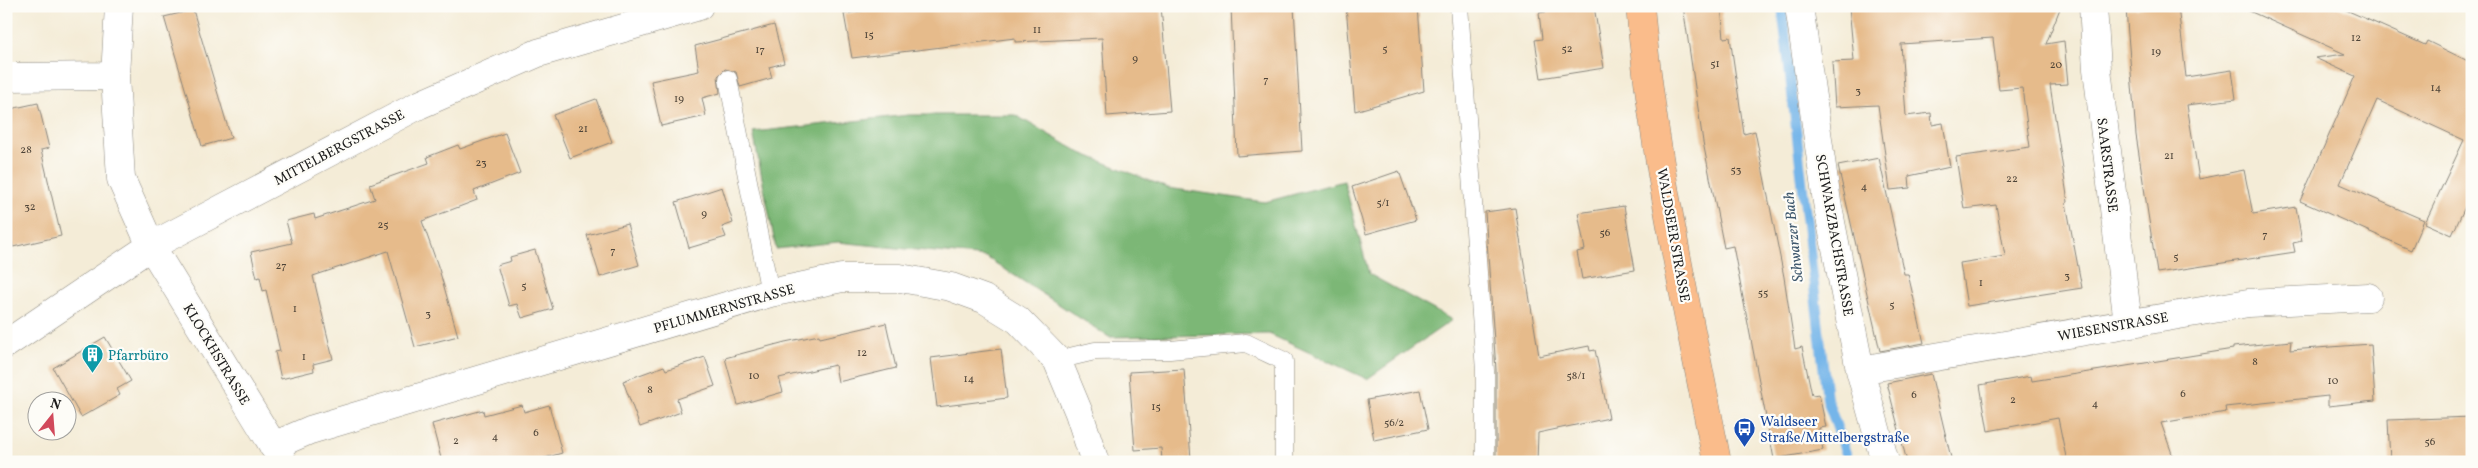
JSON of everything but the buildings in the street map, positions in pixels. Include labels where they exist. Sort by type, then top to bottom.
[{"type":"main road","name":"WALDSEER STRASSE","points":[[1640,6],[1645,72],[1663,179],[1717,462]]},
{"type":"street","name":"KLOCKHSTRASSE","points":[[119,6],[115,76],[121,178],[150,246],[278,454]]},
{"type":"street","name":"MITTELBERGSTRASSE","points":[[6,344],[150,246],[428,101],[538,53],[699,6]]},
{"type":"street","name":"SCHWARZBACHSTRASSE","points":[[1799,6],[1827,202],[1860,370],[1886,462]]},
{"type":"street","name":"SAARSTRASSE","points":[[2092,6],[2096,69],[2128,323]]},
{"type":"street","points":[[6,77],[115,76]]},
{"type":"street","name":"PFLUMMERNSTRASSE","points":[[278,454],[310,430],[770,293],[842,278],[900,278],[951,287],[984,299],[1018,320],[1057,360],[1079,413],[1095,462]]},
{"type":"street","name":"WIESENSTRASSE","points":[[1860,370],[2248,303],[2368,297]]},
{"type":"lane","points":[[1459,6],[1485,371],[1486,462]]},
{"type":"lane","points":[[728,79],[770,293]]},
{"type":"lane","points":[[1057,360],[1095,351],[1170,350],[1246,343],[1263,350],[1284,361],[1284,462]]},
{"type":"green space","points":[[909,115],[1015,115],[1081,153],[1168,188],[1265,202],[1344,181],[1369,274],[1452,320],[1367,379],[1269,334],[1109,337],[986,257],[838,242],[776,249],[753,132]]},
{"type":"waterway","name":"Schwarzer Bach","points":[[1782,6],[1827,399],[1849,462]]},
{"type":"place","name":"Pfarrbüro","points":[[92,374]]},
{"type":"place","name":"Waldseer Straße/Mittelbergstraße","points":[[1744,448]]}]
